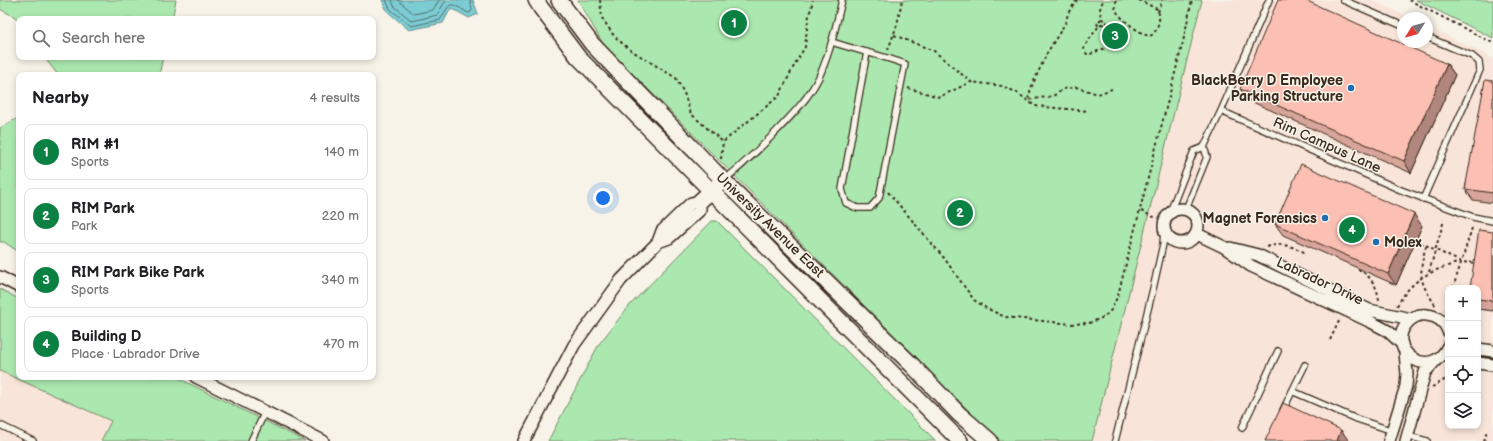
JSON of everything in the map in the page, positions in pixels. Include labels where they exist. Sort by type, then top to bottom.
[{"type":"main road","name":"University Avenue East","points":[[536,0],[578,57],[706,196],[960,441]]},
{"type":"main road","name":"University Avenue East","points":[[560,0],[592,44],[723,180],[912,365],[959,414],[990,441]]},
{"type":"main road","points":[[706,196],[723,180]]},
{"type":"street","points":[[524,441],[574,345],[621,280],[658,242],[669,238],[700,210],[706,196]]},
{"type":"street","points":[[1175,209],[1186,209],[1192,212],[1198,222],[1196,234],[1191,240],[1179,243],[1172,240],[1164,230],[1165,220],[1170,212],[1175,209]]},
{"type":"street","name":"Labrador Drive","points":[[1196,234],[1224,247],[1251,266],[1388,331],[1412,359],[1426,363],[1442,359]]},
{"type":"street","name":"Labrador Drive","points":[[1224,247],[1258,255],[1369,310],[1411,320]]},
{"type":"street","points":[[0,278],[16,286]]},
{"type":"street","points":[[1391,436],[1406,386],[1407,374],[1403,348],[1403,330],[1411,320],[1419,315],[1433,316],[1441,321],[1445,327]]},
{"type":"street","points":[[1481,350],[1493,352]]},
{"type":"street","points":[[1407,438],[1425,372],[1442,359]]},
{"type":"street","points":[[1481,363],[1493,365]]},
{"type":"street","points":[[202,380],[323,441]]},
{"type":"lane","points":[[723,180],[742,166],[799,108],[809,94],[819,76],[832,42],[842,0]]},
{"type":"lane","points":[[1186,209],[1207,157],[1204,147],[1269,0]]},
{"type":"lane","points":[[1343,0],[1397,23]]},
{"type":"lane","points":[[1423,199],[1480,70],[1479,62],[1472,56],[1433,40]]},
{"type":"lane","points":[[832,42],[886,57],[905,64],[879,198],[870,208],[858,208],[846,203],[842,189],[867,52]]},
{"type":"lane","name":"Rim Campus Lane","points":[[1221,111],[1400,190],[1473,217],[1493,221]]},
{"type":"lane","points":[[1170,212],[1194,151],[1204,147]]},
{"type":"lane","points":[[1115,441],[1153,289],[1163,244],[1164,230]]},
{"type":"lane","points":[[1242,428],[1278,351]]},
{"type":"lane","points":[[1282,412],[1305,365]]},
{"type":"lane","points":[[1292,391],[1391,436]]},
{"type":"lane","points":[[251,441],[266,412]]},
{"type":"lane","points":[[0,424],[33,441]]},
{"type":"lane","points":[[1407,438],[1427,441]]},
{"type":"path","points":[[600,0],[602,18],[614,36],[629,49],[676,78],[684,92],[691,114],[723,142],[780,96],[805,47],[812,0]]},
{"type":"path","points":[[886,57],[894,35],[902,0]]},
{"type":"path","points":[[1028,100],[1031,88],[1047,53],[1066,22],[1068,13],[1077,0]]},
{"type":"path","points":[[1101,19],[1105,20],[1111,29],[1114,40],[1110,46],[1088,55],[1084,52],[1084,48],[1094,34],[1098,26],[1097,23],[1101,19],[1100,9],[1103,0]]},
{"type":"path","points":[[1116,0],[1115,7],[1117,12],[1146,36],[1150,36],[1156,31],[1158,25],[1158,12],[1162,0]]},
{"type":"path","points":[[1140,0],[1156,9],[1158,12]]},
{"type":"path","points":[[882,185],[944,258],[974,300],[986,308],[1006,317],[1071,324],[1089,323],[1104,317],[1112,309],[1118,295],[1183,42],[1192,0]]},
{"type":"path","points":[[1410,0],[1493,43]]},
{"type":"path","points":[[1098,26],[1101,24],[1106,24],[1111,29]]},
{"type":"path","points":[[894,35],[934,51],[971,82]]},
{"type":"path","points":[[901,86],[939,97],[971,82],[1002,86],[1016,92],[1035,106],[1089,111]]},
{"type":"path","points":[[1028,100],[1053,96],[1064,89],[1076,87],[1098,94],[1112,89]]},
{"type":"path","points":[[1140,211],[1156,218]]},
{"type":"path","points":[[1429,273],[1444,220]]},
{"type":"path","points":[[1454,285],[1472,228]]},
{"type":"path","points":[[1415,240],[1461,262],[1476,264]]},
{"type":"path","points":[[1265,250],[1267,247],[1277,245],[1290,246],[1304,252]]},
{"type":"path","points":[[1426,246],[1422,262],[1422,277],[1425,289],[1437,310]]},
{"type":"path","points":[[1396,308],[1404,293],[1414,282],[1429,273],[1461,262]]},
{"type":"path","points":[[1358,269],[1370,278],[1374,284],[1377,290],[1379,305]]},
{"type":"path","points":[[1330,340],[1340,318]]},
{"type":"path","points":[[1432,386],[1445,380]]},
{"type":"path","points":[[1484,441],[1487,430]]},
{"type":"shaded area","points":[[1202,0],[1372,0],[1397,12],[1397,48],[1433,48],[1433,29],[1493,58],[1493,441],[1092,441]]},
{"type":"shaded area","points":[[0,322],[16,368],[16,380],[110,380],[146,441],[0,441]]},
{"type":"green space","points":[[0,0],[176,0],[173,16],[16,16],[16,18],[0,9]]},
{"type":"green space","points":[[578,0],[1202,0],[1092,441],[1000,441],[993,435],[611,52],[602,42]]},
{"type":"green space","points":[[1416,0],[1493,0],[1493,38]]},
{"type":"green space","points":[[46,60],[162,60],[160,72],[56,72]]},
{"type":"green space","points":[[16,119],[16,250],[4,242],[0,242],[0,128]]},
{"type":"green space","points":[[712,221],[717,221],[936,441],[548,441],[599,344],[629,306]]},
{"type":"green space","points":[[0,289],[16,297],[16,378],[0,371]]},
{"type":"green space","points":[[20,380],[182,380],[305,441],[101,441],[111,421]]},
{"type":"water","points":[[382,0],[473,0],[478,14],[469,18],[451,8],[443,23],[409,30],[387,11]]},
{"type":"building","name":"BlackBerry D Employee Parking Structure","points":[[1278,0],[1305,0],[1397,41],[1397,48],[1412,48],[1447,64],[1404,161],[1240,89]]},
{"type":"building","points":[[1485,80],[1493,81],[1493,193],[1465,189]]},
{"type":"building","points":[[1301,164],[1414,214],[1388,274],[1275,224]]},
{"type":"building","points":[[1479,230],[1493,232],[1493,301],[1481,299],[1481,285],[1470,285]]},
{"type":"building","points":[[1283,403],[1341,430],[1337,441],[1265,441]]},
{"type":"place","name":"RIM #1","points":[[734,23]]},
{"type":"place","name":"RIM Park Bike Park","points":[[1115,36]]},
{"type":"place","name":"BlackBerry D Employee Parking Structure","points":[[1351,88]]},
{"type":"place","name":"RIM Park","points":[[960,213]]},
{"type":"place","name":"Magnet Forensics","points":[[1325,218]]},
{"type":"place","name":"Building D","points":[[1352,230]]},
{"type":"place","name":"Molex","points":[[1376,242]]}]
